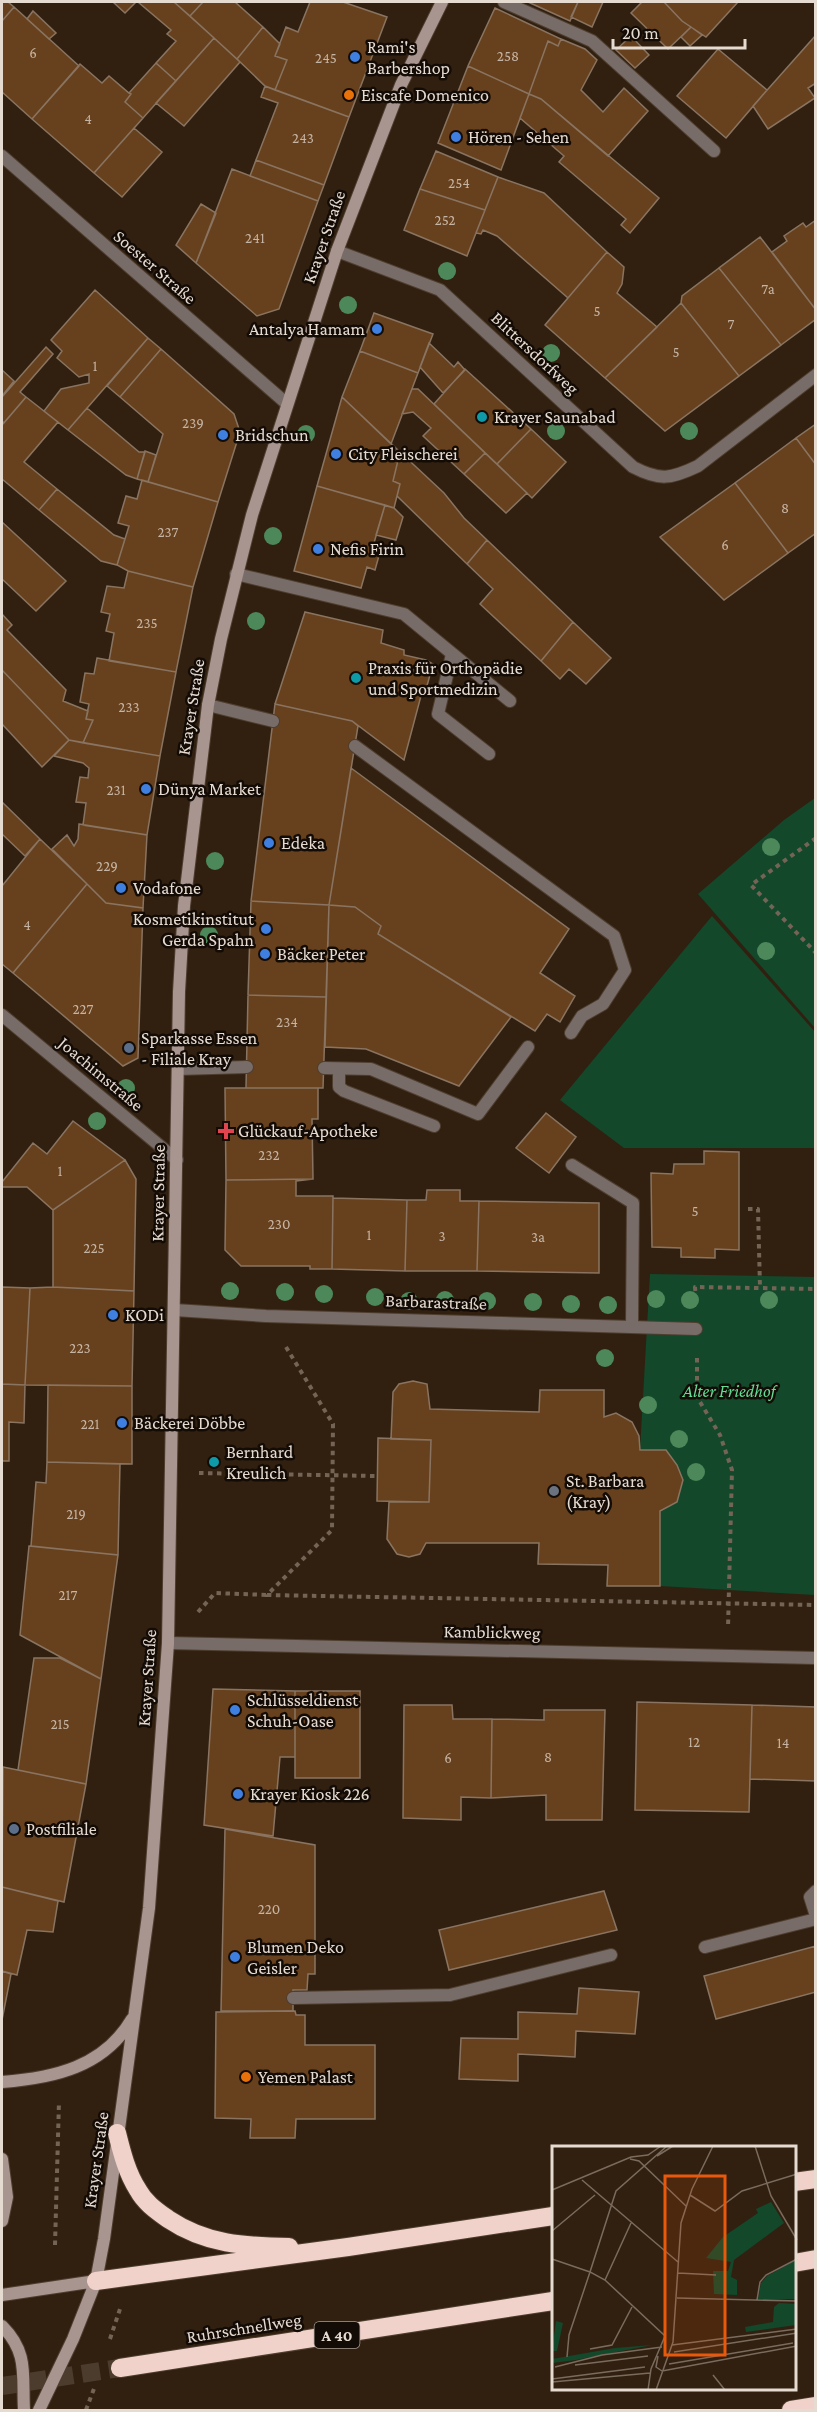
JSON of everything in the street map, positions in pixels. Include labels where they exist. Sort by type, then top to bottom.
[{"type":"highway","points":[[117,2133],[123,2156],[137,2189],[155,2210],[185,2230],[203,2238],[225,2243],[286,2247],[348,2247]]},
{"type":"highway","points":[[796,2182],[816,2179]]},
{"type":"highway","points":[[96,2280],[348,2247],[552,2216]]},
{"type":"highway","points":[[796,2263],[816,2259]]},
{"type":"highway","name":"Ruhrschnellweg","points":[[120,2368],[552,2301]]},
{"type":"highway","points":[[791,2410],[816,2406]]},
{"type":"main road","name":"Krayer Straße","points":[[39,2410],[73,2339],[96,2280],[104,2239],[149,1908],[168,1643],[179,992],[184,906],[208,705],[236,574],[286,403],[337,251],[401,85],[442,2]]},
{"type":"main road","points":[[2,2082],[60,2072],[100,2056],[117,2039],[135,2012]]},
{"type":"main road","points":[[2,2159],[7,2197],[2,2221]]},
{"type":"main road","points":[[2,2295],[96,2280]]},
{"type":"main road","points":[[2,2326],[17,2345],[22,2357],[24,2410]]},
{"type":"street","points":[[504,2],[592,41],[714,151]]},
{"type":"street","name":"Soester Straße","points":[[2,156],[286,403]]},
{"type":"street","name":"Blittersdorfweg","points":[[337,251],[440,290],[633,467],[652,477],[676,477],[698,466],[816,375]]},
{"type":"street","points":[[236,574],[404,614],[510,701]]},
{"type":"street","points":[[453,654],[438,714],[489,754]]},
{"type":"street","points":[[208,705],[273,721]]},
{"type":"street","points":[[355,746],[614,936],[626,970],[603,1004],[582,1016],[571,1033]]},
{"type":"street","name":"Joachimstraße","points":[[2,1015],[177,1160]]},
{"type":"street","points":[[324,1068],[370,1069],[478,1114],[528,1047]]},
{"type":"street","points":[[178,1069],[247,1067]]},
{"type":"street","points":[[339,1069],[339,1087],[344,1091],[434,1126]]},
{"type":"street","points":[[572,1165],[633,1203],[632,1326]]},
{"type":"street","name":"Barbarastraße","points":[[175,1310],[266,1316],[696,1329]]},
{"type":"street","name":"Kamblickweg","points":[[168,1643],[816,1658]]},
{"type":"street","points":[[705,1947],[816,1917],[810,1897],[816,1891]]},
{"type":"street","points":[[293,1998],[450,1995],[611,1955]]},
{"type":"path","points":[[816,838],[751,885],[816,953]]},
{"type":"path","points":[[748,1209],[758,1209],[760,1288]]},
{"type":"path","points":[[728,1656],[732,1470],[720,1435],[697,1397],[696,1287],[816,1289]]},
{"type":"path","points":[[266,1316],[333,1424],[332,1530],[267,1595]]},
{"type":"path","points":[[171,1472],[377,1476]]},
{"type":"path","points":[[168,1643],[215,1593],[816,1605]]},
{"type":"path","points":[[55,2245],[59,2091]]},
{"type":"green space","points":[[815,798],[815,1028],[698,894],[784,820]]},
{"type":"green space","points":[[712,916],[815,1032],[815,1148],[624,1148],[560,1100]]},
{"type":"green space","name":"Alter Friedhof","points":[[650,1274],[815,1277],[815,1595],[660,1586],[660,1511],[677,1502],[681,1479],[678,1469],[666,1450],[640,1450]]},
{"type":"building","points":[[2,2],[8,2],[14,7],[2,21]]},
{"type":"building","points":[[113,2],[136,2],[125,13]]},
{"type":"building","points":[[138,2],[174,2],[214,38],[176,81],[156,63],[176,41],[167,34],[171,30]]},
{"type":"building","points":[[174,2],[203,2],[190,16]]},
{"type":"building","points":[[203,2],[235,2],[263,27],[237,59],[190,16]]},
{"type":"building","points":[[310,2],[343,2],[387,17],[349,117],[275,90],[287,60],[275,56],[286,27],[298,32]]},
{"type":"building","points":[[528,2],[578,2],[570,21]]},
{"type":"building","points":[[578,2],[603,2],[592,27],[571,17]]},
{"type":"building","points":[[642,2],[664,2],[691,27],[668,49],[631,13]]},
{"type":"building","points":[[664,2],[738,2],[706,37],[682,21]]},
{"type":"building","points":[[14,7],[79,66],[32,119],[2,92],[2,21]]},
{"type":"building","points":[[495,8],[561,39],[558,46],[548,41],[529,94],[468,66]]},
{"type":"building","points":[[33,11],[56,33],[49,39],[27,19]]},
{"type":"building","points":[[263,27],[280,44],[275,56],[287,60],[275,90],[265,86],[237,59]]},
{"type":"building","points":[[691,27],[702,35],[690,46],[681,37]]},
{"type":"building","points":[[816,35],[816,83],[808,88],[815,98],[768,129],[753,106]]},
{"type":"building","points":[[631,36],[649,55],[635,68],[616,50]]},
{"type":"building","points":[[214,38],[240,62],[184,126],[156,103]]},
{"type":"building","points":[[561,39],[585,49],[597,60],[581,90],[603,112],[624,88],[648,111],[608,156],[541,99],[529,94],[548,41],[558,46]]},
{"type":"building","points":[[718,49],[767,90],[726,138],[677,96]]},
{"type":"building","points":[[156,63],[176,81],[143,118],[125,102],[131,94],[129,93]]},
{"type":"building","points":[[80,64],[102,83],[109,76],[131,94],[125,102],[143,118],[94,173],[32,119]]},
{"type":"building","points":[[468,66],[529,94],[501,170],[438,143]]},
{"type":"building","points":[[265,86],[349,117],[324,185],[256,160],[278,103],[261,97]]},
{"type":"building","points":[[529,94],[541,99],[659,198],[630,233],[621,225],[626,219],[559,162],[564,156],[520,118]]},
{"type":"building","points":[[134,128],[162,152],[122,197],[94,173]]},
{"type":"building","points":[[436,151],[498,177],[485,210],[420,189]]},
{"type":"building","points":[[256,160],[324,185],[318,201],[250,176]]},
{"type":"building","points":[[232,169],[318,201],[279,309],[257,316],[196,263]]},
{"type":"building","points":[[498,177],[544,193],[607,252],[568,298],[497,236],[483,230],[481,234],[476,233]]},
{"type":"building","points":[[420,189],[485,210],[467,256],[404,230]]},
{"type":"building","points":[[201,204],[216,213],[196,263],[176,245]]},
{"type":"building","points":[[816,220],[816,310],[772,252],[787,241],[784,236],[803,223],[806,227]]},
{"type":"building","points":[[760,237],[816,310],[816,319],[781,345],[719,268]]},
{"type":"building","points":[[607,252],[624,267],[622,284],[617,293],[657,327],[605,378],[545,325]]},
{"type":"building","points":[[719,268],[781,345],[739,376],[681,303],[682,296]]},
{"type":"building","points":[[95,290],[148,338],[68,430],[44,411],[61,389],[89,383],[89,374],[79,377],[57,358],[62,351],[51,340]]},
{"type":"building","points":[[681,303],[739,376],[665,431],[605,378]]},
{"type":"building","points":[[374,313],[433,334],[418,373],[360,351]]},
{"type":"building","points":[[148,338],[161,349],[120,397],[107,386]]},
{"type":"building","points":[[429,343],[454,367],[458,362],[465,370],[443,393],[420,367]]},
{"type":"building","points":[[46,347],[53,354],[20,392],[26,397],[4,423],[2,421],[2,397]]},
{"type":"building","points":[[161,349],[234,414],[240,432],[218,502],[148,482],[163,434],[120,397]]},
{"type":"building","points":[[360,351],[418,373],[391,444],[342,397]]},
{"type":"building","name":"Krayer Saunabad","points":[[465,369],[531,429],[497,464],[434,404]]},
{"type":"building","points":[[2,370],[14,381],[2,396]]},
{"type":"building","points":[[412,389],[418,389],[485,453],[464,474],[423,436],[431,428],[413,412],[402,414]]},
{"type":"building","points":[[26,397],[58,422],[24,462],[57,489],[39,510],[2,479],[2,425]]},
{"type":"building","points":[[342,397],[400,452],[393,481],[400,484],[394,508],[317,486]]},
{"type":"building","points":[[87,408],[139,452],[145,452],[137,479],[126,475],[68,430]]},
{"type":"building","points":[[816,424],[816,465],[796,438]]},
{"type":"building","points":[[531,429],[566,462],[532,498],[497,464]]},
{"type":"building","points":[[796,438],[816,465],[816,533],[788,553],[735,483]]},
{"type":"building","points":[[145,451],[156,455],[148,482],[137,479]]},
{"type":"building","points":[[400,452],[444,493],[464,518],[487,540],[467,564],[397,496],[400,484],[393,481]]},
{"type":"building","points":[[485,453],[527,493],[506,513],[464,474]]},
{"type":"building","points":[[142,480],[218,502],[193,587],[128,571],[117,565],[129,526],[118,523],[126,496],[137,499]]},
{"type":"building","points":[[735,483],[788,553],[724,600],[660,537]]},
{"type":"building","points":[[317,486],[385,505],[374,543],[382,545],[375,570],[367,567],[361,588],[294,571]]},
{"type":"building","points":[[57,489],[114,535],[125,539],[117,565],[101,561],[39,510]]},
{"type":"building","points":[[385,505],[394,508],[403,517],[396,540],[376,535]]},
{"type":"building","points":[[2,522],[66,581],[36,611],[2,579]]},
{"type":"building","points":[[487,540],[573,622],[541,661],[480,604],[493,589],[467,564]]},
{"type":"building","points":[[128,571],[193,587],[176,672],[109,661],[114,633],[106,631],[110,614],[101,612],[107,586],[124,588]]},
{"type":"building","name":"Praxis für Orthopädie und Sportmedizin","points":[[305,612],[383,630],[381,643],[404,650],[404,655],[433,664],[425,693],[422,692],[404,760],[352,721],[275,704]]},
{"type":"building","points":[[2,614],[12,625],[7,630],[66,690],[63,701],[88,711],[86,719],[93,720],[83,743],[69,740],[2,670]]},
{"type":"building","points":[[573,622],[611,658],[586,684],[569,669],[560,679],[541,661]]},
{"type":"building","points":[[97,658],[176,672],[160,756],[83,743],[93,720],[86,719],[89,704],[80,702],[85,673],[94,674]]},
{"type":"building","points":[[2,670],[69,740],[42,767],[2,724]]},
{"type":"building","points":[[275,704],[352,721],[358,726],[329,905],[251,901]]},
{"type":"building","points":[[69,740],[160,756],[147,835],[83,825],[86,803],[76,802],[80,777],[88,778],[89,768],[83,763],[54,756]]},
{"type":"building","points":[[351,768],[569,929],[540,973],[575,996],[560,1022],[547,1014],[535,1031],[378,934],[381,926],[355,907],[329,905]]},
{"type":"building","points":[[2,802],[40,839],[25,856],[2,834]]},
{"type":"building","points":[[79,824],[147,835],[143,908],[106,903],[52,849],[67,835],[74,846],[78,839]]},
{"type":"building","points":[[40,839],[87,884],[13,973],[2,964],[2,886]]},
{"type":"building","points":[[87,884],[106,903],[143,908],[138,1058],[123,1066],[13,973]]},
{"type":"building","points":[[251,901],[329,905],[326,997],[248,995]]},
{"type":"building","points":[[329,905],[355,907],[381,926],[378,934],[511,1017],[459,1086],[366,1049],[325,1047]]},
{"type":"building","points":[[248,995],[326,997],[323,1088],[246,1088]]},
{"type":"building","points":[[225,1088],[318,1088],[318,1119],[312,1119],[313,1179],[226,1180]]},
{"type":"building","points":[[546,1113],[576,1137],[549,1173],[516,1148]]},
{"type":"building","points":[[73,1121],[125,1160],[53,1210],[27,1187],[2,1187],[2,1182],[33,1143],[47,1154]]},
{"type":"building","points":[[704,1151],[739,1152],[739,1250],[715,1249],[715,1258],[681,1257],[681,1248],[652,1247],[651,1173],[673,1174],[674,1164],[704,1164]]},
{"type":"building","points":[[125,1160],[136,1179],[134,1291],[53,1287],[53,1210]]},
{"type":"building","points":[[313,1179],[296,1181],[296,1196],[333,1196],[332,1269],[310,1269],[310,1266],[241,1266],[225,1250],[226,1180]]},
{"type":"building","points":[[427,1190],[460,1190],[460,1201],[479,1201],[477,1271],[405,1271],[407,1200],[426,1200]]},
{"type":"building","points":[[333,1198],[407,1200],[405,1271],[332,1269]]},
{"type":"building","points":[[479,1201],[599,1203],[599,1273],[477,1271]]},
{"type":"building","points":[[2,1287],[30,1288],[25,1385],[2,1384]]},
{"type":"building","points":[[30,1288],[134,1291],[132,1386],[25,1385]]},
{"type":"building","name":"St. Barbara (Kray)","points":[[413,1381],[427,1384],[430,1409],[539,1412],[540,1390],[604,1390],[604,1417],[616,1413],[632,1422],[639,1436],[640,1450],[666,1450],[677,1465],[683,1480],[677,1502],[660,1511],[660,1586],[607,1586],[608,1565],[538,1564],[539,1543],[426,1543],[420,1554],[409,1557],[397,1554],[387,1539],[389,1502],[429,1502],[431,1440],[391,1439],[393,1392],[399,1384]]},
{"type":"building","points":[[2,1384],[25,1385],[24,1423],[9,1422],[9,1461],[2,1461]]},
{"type":"building","points":[[48,1385],[132,1386],[132,1464],[47,1462]]},
{"type":"building","points":[[378,1438],[431,1440],[429,1502],[377,1501]]},
{"type":"building","points":[[47,1462],[120,1464],[118,1555],[31,1546],[36,1482],[46,1483]]},
{"type":"building","points":[[29,1546],[118,1555],[101,1679],[20,1635]]},
{"type":"building","points":[[34,1658],[60,1658],[101,1679],[86,1784],[18,1770]]},
{"type":"building","points":[[213,1689],[295,1691],[295,1757],[280,1757],[273,1836],[204,1825]]},
{"type":"building","points":[[295,1691],[360,1691],[360,1778],[295,1778]]},
{"type":"building","points":[[637,1702],[752,1705],[749,1812],[635,1810]]},
{"type":"building","points":[[404,1705],[452,1705],[453,1719],[492,1719],[491,1798],[461,1797],[461,1820],[403,1818]]},
{"type":"building","points":[[752,1705],[816,1707],[816,1781],[750,1779]]},
{"type":"building","points":[[544,1710],[605,1710],[602,1820],[546,1820],[546,1795],[491,1798],[492,1719],[544,1720]]},
{"type":"building","points":[[3,1767],[86,1784],[64,1902],[2,1887]]},
{"type":"building","points":[[225,1829],[315,1845],[315,1974],[308,1974],[307,1990],[293,1990],[293,2011],[221,2011]]},
{"type":"building","points":[[2,1887],[58,1901],[53,1932],[27,1930],[17,1975],[2,1971]]},
{"type":"building","points":[[604,1891],[617,1930],[449,1970],[439,1930]]},
{"type":"building","points":[[816,1946],[816,1992],[716,2019],[704,1976]]},
{"type":"building","points":[[2,1971],[11,1974],[2,2020]]},
{"type":"building","points":[[579,1988],[639,1992],[635,2034],[576,2031],[575,2057],[518,2054],[518,2081],[459,2079],[461,2038],[518,2039],[518,2012],[577,2014]]},
{"type":"building","points":[[295,2011],[296,2015],[305,2015],[305,2045],[375,2045],[375,2119],[296,2119],[295,2138],[250,2138],[251,2119],[215,2118],[216,2012]]},
{"type":"tunnel","points":[[2,2386],[120,2368]]},
{"type":"place","name":"Rami's Barbershop","points":[[355,57]]},
{"type":"place","name":"Eiscafe Domenico","points":[[349,95]]},
{"type":"place","name":"Hören - Sehen","points":[[456,137]]},
{"type":"place","name":"Antalya Hamam","points":[[377,329]]},
{"type":"place","name":"Krayer Saunabad","points":[[482,417]]},
{"type":"place","name":"Bridschun","points":[[223,435]]},
{"type":"place","name":"City Fleischerei","points":[[336,454]]},
{"type":"place","name":"Nefis Firin","points":[[318,549]]},
{"type":"place","name":"Praxis für Orthopädie und Sportmedizin","points":[[356,678]]},
{"type":"place","name":"Dünya Market","points":[[146,789]]},
{"type":"place","name":"Edeka","points":[[269,843]]},
{"type":"place","name":"Vodafone","points":[[121,888]]},
{"type":"place","name":"Kosmetikinstitut Gerda Spahn","points":[[266,929]]},
{"type":"place","name":"Bäcker Peter","points":[[265,954]]},
{"type":"place","name":"Sparkasse Essen - Filiale Kray","points":[[129,1048]]},
{"type":"place","name":"Glückauf-Apotheke","points":[[226,1131]]},
{"type":"place","name":"KODi","points":[[113,1315]]},
{"type":"place","name":"Bäckerei Döbbe","points":[[122,1423]]},
{"type":"place","name":"Bernhard Kreulich","points":[[214,1462]]},
{"type":"place","name":"St. Barbara (Kray)","points":[[554,1491]]},
{"type":"place","name":"Schlüsseldienst Schuh-Oase","points":[[235,1710]]},
{"type":"place","name":"Krayer Kiosk 226","points":[[238,1794]]},
{"type":"place","name":"Postfiliale","points":[[14,1829]]},
{"type":"place","name":"Blumen Deko Geisler","points":[[235,1957]]},
{"type":"place","name":"Yemen Palast","points":[[246,2077]]}]
